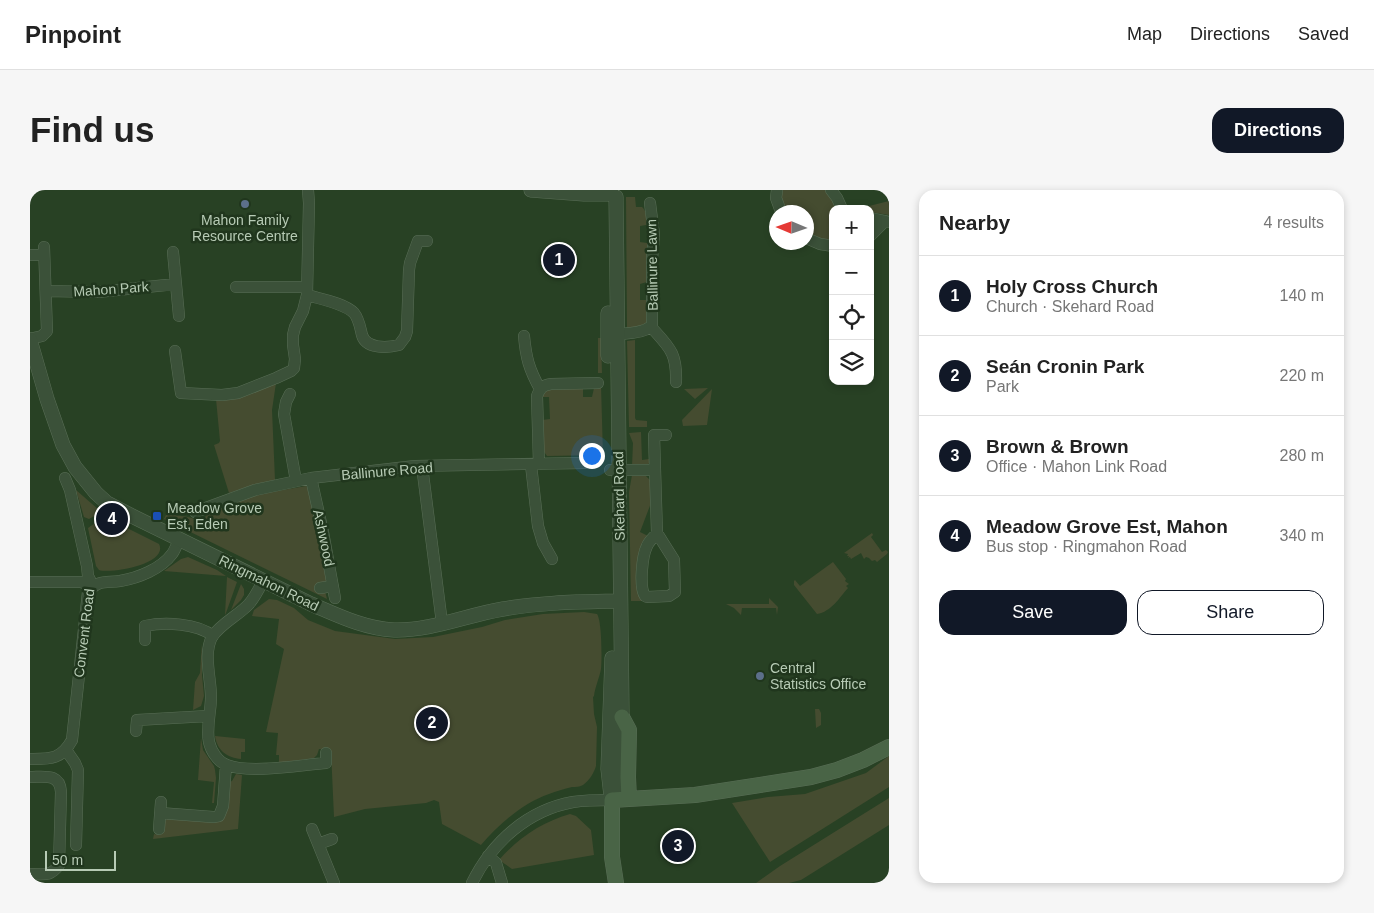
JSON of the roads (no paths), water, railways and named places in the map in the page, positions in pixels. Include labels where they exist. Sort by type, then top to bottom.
[{"type":"main road","points":[[622,717],[629,730],[628,777],[630,799]]},
{"type":"main road","points":[[612,800],[671,797],[811,777],[863,760],[889,746]]},
{"type":"main road","name":"Skehard Road","points":[[612,800],[612,857],[616,883]]},
{"type":"street","points":[[181,393],[220,395],[238,393],[253,388],[294,368],[293,335],[303,311],[307,291],[308,190]]},
{"type":"street","points":[[531,190],[584,194],[611,192]]},
{"type":"street","points":[[777,190],[776,201],[778,205]]},
{"type":"street","points":[[831,190],[840,205]]},
{"type":"street","name":"Skehard Road","points":[[611,192],[616,197],[613,334],[616,601],[622,717],[619,776],[612,800]]},
{"type":"street","name":"Ballinure Lawn","points":[[650,203],[654,235],[652,327],[668,346],[675,359],[676,382]]},
{"type":"street","points":[[874,219],[887,222]]},
{"type":"street","points":[[874,233],[887,222]]},
{"type":"street","points":[[236,287],[307,291],[350,310],[357,318],[366,343],[370,345],[399,345],[405,337],[406,331],[410,263],[418,241],[427,241]]},
{"type":"street","points":[[814,241],[829,245]]},
{"type":"street","points":[[30,339],[42,336],[47,331],[44,251],[31,255]]},
{"type":"street","points":[[173,252],[179,316]]},
{"type":"street","name":"Mahon Park","points":[[46,291],[98,292],[176,284]]},
{"type":"street","name":"Ballinure Lawn","points":[[613,334],[644,331],[652,327]]},
{"type":"street","points":[[524,336],[526,356],[532,376],[540,389]]},
{"type":"street","name":"Ringmahon Road","points":[[30,339],[62,444],[70,460],[96,493],[107,502],[179,540],[338,616],[364,624],[399,630],[418,628],[502,609],[534,604],[616,601]]},
{"type":"street","points":[[176,404],[181,393],[179,356]]},
{"type":"street","points":[[552,559],[538,526],[535,464],[537,396],[545,384],[594,383],[589,395]]},
{"type":"street","points":[[290,394],[286,402],[284,414],[296,481]]},
{"type":"street","points":[[657,533],[647,545],[642,562],[642,591],[647,597],[669,596],[675,592],[674,560],[657,533],[654,435],[666,435]]},
{"type":"street","name":"Ballinure Road","points":[[195,512],[255,490],[310,478],[422,466],[585,463]]},
{"type":"street","points":[[422,466],[442,623]]},
{"type":"street","points":[[615,470],[654,470]]},
{"type":"street","name":"Convent Road","points":[[65,478],[70,490],[88,576],[93,586],[88,592],[87,598],[73,734],[66,750]]},
{"type":"street","name":"Ashwood","points":[[310,478],[324,532],[335,598]]},
{"type":"street","points":[[30,582],[81,582],[93,586],[102,582],[128,579],[151,570],[162,562],[172,554],[179,540]]},
{"type":"street","points":[[263,581],[249,604],[213,636],[208,652],[211,694],[208,716],[210,747],[226,765],[240,768],[270,768],[326,763],[326,753]]},
{"type":"street","points":[[320,588],[334,586]]},
{"type":"street","name":"Skehard Road","points":[[612,800],[608,769],[616,601]]},
{"type":"street","points":[[145,640],[145,626],[164,624],[196,628],[204,630],[213,636]]},
{"type":"street","points":[[136,731],[137,720],[208,716]]},
{"type":"street","points":[[30,759],[52,759],[66,750],[76,763],[78,770],[76,845]]},
{"type":"street","points":[[158,829],[160,807],[214,817],[219,816],[223,806],[226,765]]},
{"type":"street","points":[[30,777],[53,778],[59,782],[61,792],[59,865],[52,873],[30,874]]},
{"type":"street","points":[[472,883],[488,856],[512,830],[538,814],[572,802],[612,800]]},
{"type":"street","points":[[312,829],[334,883]]},
{"type":"street","points":[[318,844],[332,839]]},
{"type":"street","points":[[488,856],[496,862],[502,883]]},
{"type":"place","name":"Mahon Family Resource Centre","points":[[245,204]]},
{"type":"place","name":"Holy Cross Church","points":[[559,260]]},
{"type":"place","name":"Meadow Grove Est, Eden","points":[[157,516]]},
{"type":"place","name":"Meadow Grove Est, Mahon","points":[[112,519]]},
{"type":"place","name":"Central Statistics Office","points":[[760,676]]},
{"type":"place","name":"Seán Cronin Park","points":[[432,723]]},
{"type":"place","name":"Brown & Brown","points":[[678,846]]}]
